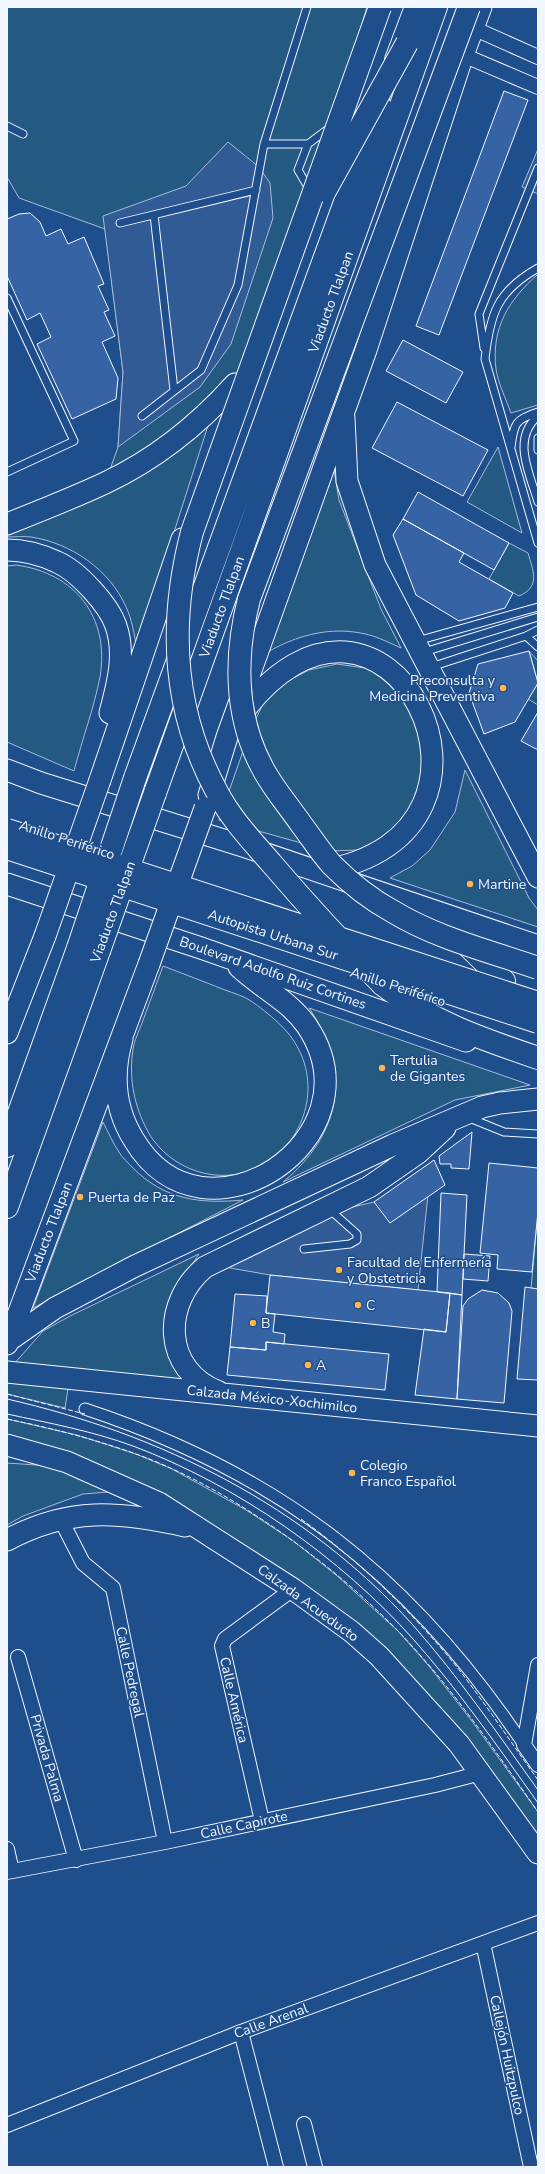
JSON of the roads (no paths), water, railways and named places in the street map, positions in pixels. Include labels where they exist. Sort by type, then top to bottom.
[{"type":"highway","points":[[380,7],[333,136],[300,236],[227,430],[192,532],[184,562],[180,608],[178,659],[180,684],[193,737],[217,793],[240,828],[324,925],[382,984],[410,1005],[445,1024],[538,1058]]},
{"type":"highway","name":"Viaducto Tlalpan","points":[[7,1146],[78,948],[135,778],[416,7]]},
{"type":"highway","points":[[330,377],[376,189],[416,48],[421,7]]},
{"type":"highway","name":"Viaducto Tlalpan","points":[[7,1207],[436,7]]},
{"type":"highway","points":[[300,236],[441,7]]},
{"type":"highway","points":[[469,7],[330,377],[249,599],[240,644],[240,690],[245,720],[252,746],[269,780],[331,864],[370,897],[392,911],[433,932],[538,968]]},
{"type":"highway","name":"Anillo Periférico","points":[[7,821],[538,992]]},
{"type":"highway","name":"Autopista Urbana Sur","points":[[7,830],[538,1003]]},
{"type":"highway","name":"Autopista Urbana Sur","points":[[7,848],[538,1022]]},
{"type":"highway","name":"Anillo Periférico","points":[[7,859],[538,1032]]},
{"type":"highway","points":[[434,912],[504,982]]},
{"type":"main road","points":[[7,1033],[45,936],[103,773],[235,384],[259,325],[371,7]]},
{"type":"main road","points":[[227,737],[344,407],[366,350],[463,55],[481,7]]},
{"type":"main road","points":[[7,524],[106,483],[160,451],[206,414],[235,384]]},
{"type":"main road","points":[[344,407],[347,481],[375,565],[536,871]]},
{"type":"main road","points":[[7,550],[35,554],[59,563],[77,577],[107,606],[116,627],[120,648],[119,678],[105,730],[103,773]]},
{"type":"main road","points":[[227,737],[248,705],[275,678],[307,659],[331,652],[356,652],[382,660],[406,676],[426,698],[439,723],[445,748],[442,787],[432,811],[415,833],[392,850],[359,863],[316,872]]},
{"type":"main road","name":"Viaducto Tlalpan","points":[[8,1342],[142,986],[205,808],[227,737]]},
{"type":"main road","points":[[7,770],[41,783],[246,848],[538,946]]},
{"type":"main road","name":"Boulevard Adolfo Ruiz Cortines","points":[[7,884],[50,897],[230,958],[538,1066]]},
{"type":"main road","points":[[7,897],[50,897]]},
{"type":"main road","points":[[122,1038],[115,1071],[118,1104],[129,1132],[152,1165],[185,1185],[214,1189],[244,1184],[272,1171],[284,1162],[304,1142],[319,1118],[326,1089],[323,1062],[313,1037],[299,1016],[284,1001],[255,980],[230,958]]},
{"type":"main road","points":[[7,1012],[27,981]]},
{"type":"main road","points":[[8,1342],[55,1308],[133,1267],[393,1145],[458,1117],[500,1103],[538,1099]]},
{"type":"main road","points":[[225,1394],[214,1390],[198,1380],[186,1366],[180,1355],[174,1332],[175,1312],[181,1295],[195,1275],[205,1267],[369,1187],[418,1153],[458,1117]]},
{"type":"main road","name":"Calzada México-Xochimilco","points":[[7,1372],[538,1426]]},
{"type":"main road","name":"Calzada Acueducto","points":[[7,1445],[67,1462],[159,1503],[293,1589],[352,1632],[379,1656],[459,1744],[538,1853]]},
{"type":"main road","points":[[7,1540],[37,1527],[61,1520],[92,1514],[124,1514],[198,1528]]},
{"type":"street","points":[[474,28],[538,57]]},
{"type":"street","points":[[463,55],[538,87]]},
{"type":"street","points":[[85,1409],[176,1442],[207,1457],[268,1490],[339,1540],[380,1573],[450,1645],[479,1680],[538,1765]]},
{"type":"street","name":"Calle Pedregal","points":[[61,1520],[83,1563],[113,1588],[165,1842]]},
{"type":"street","name":"Calle América","points":[[262,1821],[222,1646],[225,1639],[293,1589]]},
{"type":"street","name":"Privada Palma","points":[[18,1657],[76,1860]]},
{"type":"street","points":[[524,1745],[538,1668]]},
{"type":"street","name":"Calle Capirote","points":[[10,1872],[165,1842],[435,1785],[481,1773]]},
{"type":"street","points":[[7,1849],[10,1872]]},
{"type":"street","name":"Calle Arenal","points":[[7,2125],[241,2032],[538,1923]]},
{"type":"street","name":"Callejón Huitzpulco","points":[[483,1943],[531,2167]]},
{"type":"street","points":[[241,2032],[276,2167]]},
{"type":"street","points":[[304,2124],[315,2167]]},
{"type":"lane","points":[[142,416],[201,370],[238,285],[264,144],[307,7]]},
{"type":"lane","points":[[7,126],[22,134]]},
{"type":"lane","points":[[308,187],[298,170],[308,144],[328,128]]},
{"type":"lane","points":[[264,144],[308,144]]},
{"type":"lane","points":[[538,168],[536,179],[479,314],[485,359],[538,543]]},
{"type":"lane","points":[[120,223],[256,190]]},
{"type":"lane","points":[[154,214],[174,390]]},
{"type":"lane","points":[[485,359],[489,327],[498,303],[523,277],[538,268]]},
{"type":"lane","points":[[7,298],[74,441],[7,472]]},
{"type":"lane","points":[[511,452],[513,428],[523,417],[538,412]]},
{"type":"lane","points":[[538,416],[532,421],[524,436],[523,452],[538,502]]},
{"type":"lane","points":[[538,438],[538,450]]},
{"type":"lane","points":[[422,654],[538,607]]},
{"type":"lane","points":[[422,654],[538,617]]},
{"type":"lane","points":[[422,654],[526,636],[538,630]]},
{"type":"lane","points":[[526,636],[538,647]]},
{"type":"lane","points":[[458,1117],[504,1132],[538,1134]]},
{"type":"lane","points":[[304,1248],[350,1244],[357,1240],[356,1234],[327,1208]]},
{"type":"tram line","points":[[7,1399],[64,1414],[120,1432],[175,1454],[227,1480],[277,1510],[325,1544],[370,1582],[412,1624],[462,1685],[538,1790]]},
{"type":"tram line","points":[[7,1414],[55,1424],[133,1446],[172,1462],[210,1481],[285,1526],[354,1580],[385,1609],[414,1640],[463,1699],[538,1803]]},
{"type":"place","name":"Preconsulta y Medicina Preventiva","points":[[503,688]]},
{"type":"place","name":"Martine","points":[[470,884]]},
{"type":"place","name":"Tertulia de Gigantes","points":[[382,1068]]},
{"type":"place","name":"Puerta de Paz","points":[[80,1197]]},
{"type":"place","name":"Facultad de Enfermería y Obstetricia","points":[[339,1270]]},
{"type":"place","name":"C","points":[[358,1305]]},
{"type":"place","name":"B","points":[[253,1323]]},
{"type":"place","name":"A","points":[[308,1365]]},
{"type":"place","name":"Colegio Franco Español","points":[[352,1473]]}]
